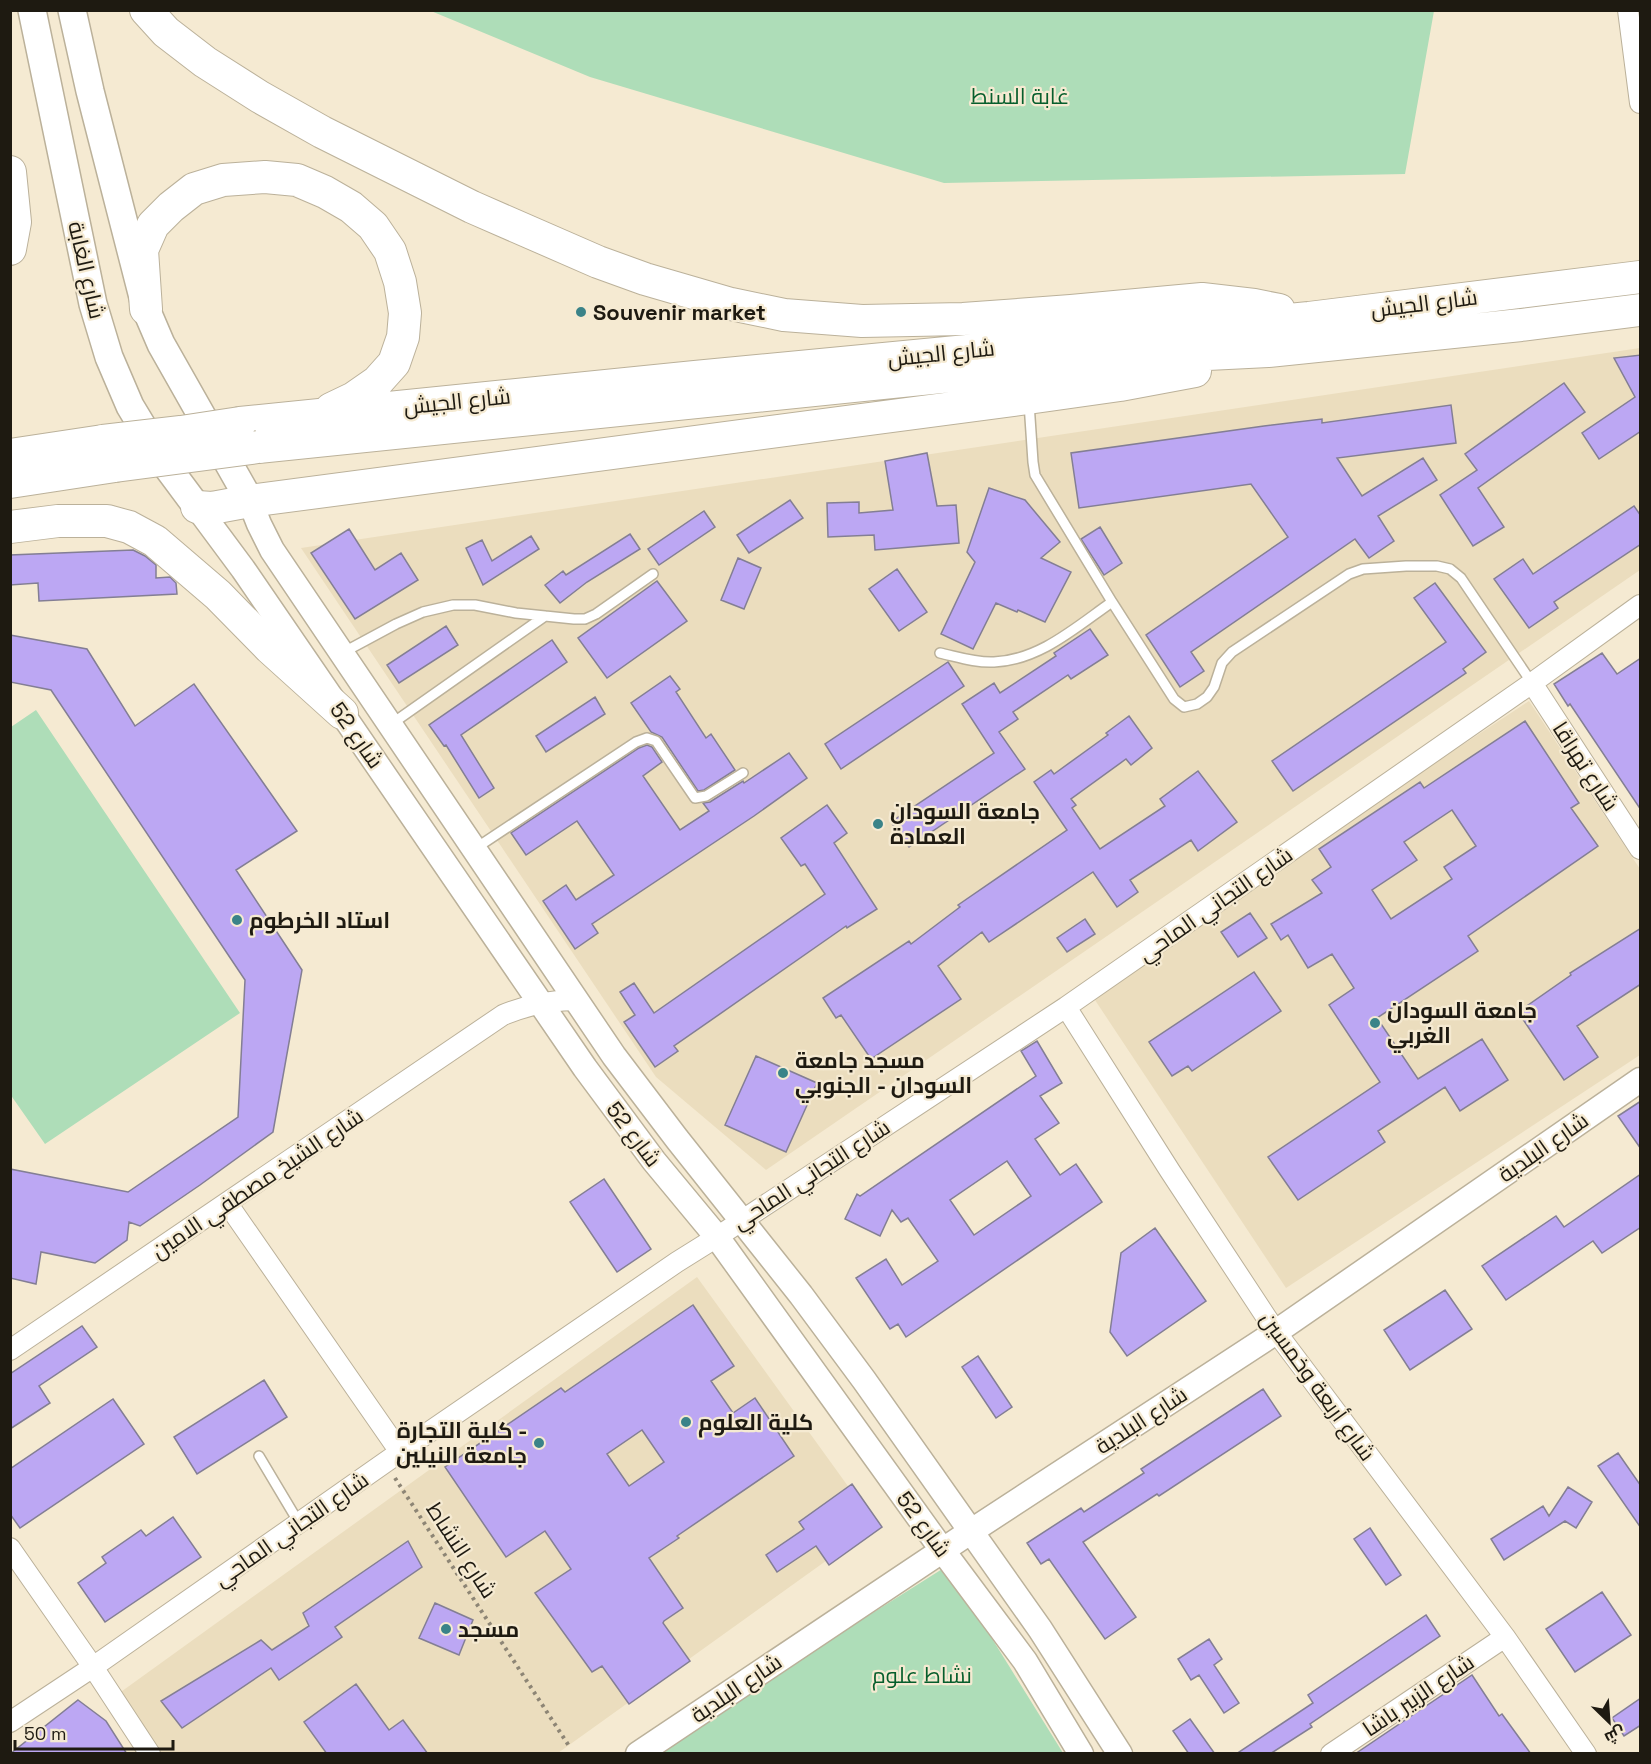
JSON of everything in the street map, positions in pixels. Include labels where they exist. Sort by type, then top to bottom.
[{"type":"highway","points":[[146,10],[166,32],[205,62],[322,132],[472,207],[598,262],[645,279],[731,304],[784,315],[862,321],[915,321],[1071,311],[1202,299],[1254,304],[1309,318]]},
{"type":"highway","points":[[10,172],[15,222],[10,249]]},
{"type":"highway","points":[[146,309],[142,250],[153,225],[194,189],[223,180],[265,177],[297,180],[351,207],[373,226],[390,251],[400,282],[405,313],[403,337],[394,363],[377,382],[354,398],[315,416]]},
{"type":"highway","name":"شارع الجيش","points":[[249,435],[315,416],[1309,318],[1641,277]]},
{"type":"highway","name":"شارع الجيش","points":[[249,435],[1127,358],[1268,351],[1641,310]]},
{"type":"highway","points":[[197,507],[212,508],[250,501],[1120,385],[1196,371],[1268,351]]},
{"type":"highway","points":[[10,482],[181,432],[249,435]]},
{"type":"highway","points":[[10,455],[109,454]]},
{"type":"highway","points":[[10,527],[58,521],[107,521],[129,527],[155,541],[218,595],[270,648],[342,713]]},
{"type":"main road","name":"شارع الغابة","points":[[32,10],[93,304],[110,357],[130,406],[165,464],[197,507]]},
{"type":"main road","name":"شارع الغابة","points":[[72,10],[146,309],[160,344],[250,501]]},
{"type":"street","points":[[1628,10],[1641,103]]},
{"type":"street","name":"شارع 52","points":[[250,501],[272,550],[614,1056],[864,1380],[1040,1629],[1120,1754]]},
{"type":"street","name":"شارع 52","points":[[197,507],[243,569],[585,1068],[654,1161],[717,1237],[1024,1661],[1081,1754]]},
{"type":"street","name":"شارع التجاني الماحي","points":[[10,1722],[93,1667],[677,1262],[1066,1007],[1641,605]]},
{"type":"street","name":"شارع تهراقا","points":[[1532,682],[1641,849]]},
{"type":"street","name":"شارع الشيخ مصطفي الامين","points":[[11,1349],[503,1015],[540,1003],[577,1000]]},
{"type":"street","name":"شارع أربعة وخمسين","points":[[1066,1007],[1276,1332],[1505,1637],[1586,1754]]},
{"type":"street","name":"شارع البلدية","points":[[638,1754],[970,1532],[1276,1332],[1641,1080]]},
{"type":"street","points":[[227,1203],[393,1457]]},
{"type":"street","points":[[10,1548],[150,1754]]},
{"type":"street","name":"شارع الزبير باشا","points":[[1331,1754],[1505,1637]]},
{"type":"lane","points":[[1028,398],[1035,475],[1174,699],[1184,707],[1197,704],[1207,697],[1214,687],[1222,663],[1232,652],[1349,574],[1363,569],[1406,566],[1437,566],[1450,569],[1461,578],[1532,682]]},
{"type":"lane","points":[[342,654],[423,612],[453,605],[475,605],[545,616],[585,619],[596,614],[653,574]]},
{"type":"lane","points":[[940,653],[978,661],[1015,660],[1052,644],[1112,602]]},
{"type":"lane","points":[[389,726],[545,616]]},
{"type":"lane","points":[[473,849],[636,742],[647,738],[656,741],[695,798],[706,796],[743,773]]},
{"type":"lane","points":[[259,1456],[299,1523]]},
{"type":"path","name":"شارع النشاط","points":[[393,1457],[569,1746]]},
{"type":"shaded area","name":"جامعة السودان العمادة","points":[[1640,348],[1640,570],[766,1170],[656,1077],[301,548]]},
{"type":"shaded area","name":"جامعة السودان الغربي","points":[[1529,701],[1640,869],[1640,1055],[1286,1288],[1089,991]]},
{"type":"shaded area","points":[[697,1277],[876,1525],[558,1753],[161,1753],[118,1694]]},
{"type":"green space","name":"غابة السنط","points":[[431,11],[1434,11],[1405,174],[944,183],[590,77]]},
{"type":"green space","points":[[36,710],[240,1013],[45,1144],[10,1094],[11,727]]},
{"type":"green space","name":"نشاط علوم","points":[[947,1566],[1063,1753],[649,1754]]},
{"type":"building","points":[[1641,355],[1641,431],[1599,459],[1582,433],[1635,397],[1614,358]]},
{"type":"building","points":[[1564,383],[1585,412],[1478,488],[1504,527],[1473,546],[1440,495],[1477,470],[1465,454]]},
{"type":"building","points":[[1451,405],[1456,443],[1337,458],[1362,496],[1423,458],[1437,480],[1378,516],[1394,541],[1369,558],[1355,539],[1191,652],[1204,671],[1180,687],[1146,635],[1288,537],[1251,484],[1079,508],[1071,453],[1264,426],[1322,419],[1322,423]]},
{"type":"building","points":[[927,453],[937,506],[956,505],[959,543],[875,550],[874,535],[828,537],[827,503],[859,502],[859,513],[893,510],[885,461]]},
{"type":"building","points":[[989,488],[1025,500],[1060,542],[1041,558],[1071,572],[1045,622],[996,603],[973,649],[941,634],[975,562],[967,552]]},
{"type":"building","points":[[790,500],[803,518],[749,553],[737,535]]},
{"type":"building","points":[[1634,506],[1641,516],[1641,544],[1554,602],[1558,608],[1529,628],[1494,579],[1523,559],[1533,574]]},
{"type":"building","points":[[704,511],[715,527],[659,565],[648,549]]},
{"type":"building","points":[[1100,527],[1122,563],[1104,575],[1081,539]]},
{"type":"building","points":[[349,529],[375,570],[401,553],[418,580],[355,619],[311,553]]},
{"type":"building","points":[[630,534],[640,549],[587,582],[560,603],[545,585],[563,571],[566,575]]},
{"type":"building","points":[[531,536],[539,549],[483,585],[466,548],[482,540],[492,561]]},
{"type":"building","points":[[133,550],[156,565],[156,578],[170,577],[176,583],[177,594],[39,601],[38,583],[10,585],[10,555]]},
{"type":"building","points":[[738,558],[761,568],[744,609],[721,600]]},
{"type":"building","points":[[897,569],[927,612],[899,631],[869,589]]},
{"type":"building","points":[[657,581],[687,621],[607,678],[578,638]]},
{"type":"building","points":[[1435,583],[1486,652],[1463,669],[1466,673],[1293,791],[1272,761],[1446,642],[1414,598]]},
{"type":"building","points":[[446,626],[458,645],[399,683],[387,665]]},
{"type":"building","points":[[1090,629],[1108,655],[1071,679],[1068,675],[1013,712],[1018,719],[999,732],[1025,769],[909,847],[891,822],[994,753],[962,704],[994,683],[1000,693],[1056,656],[1054,653]]},
{"type":"building","name":"استاد الخرطوم","points":[[10,635],[87,649],[135,726],[194,684],[297,831],[236,870],[302,970],[273,1132],[140,1226],[129,1222],[127,1240],[95,1263],[41,1252],[36,1284],[10,1278],[10,1169],[128,1192],[238,1117],[245,980],[51,690],[10,682]]},
{"type":"building","points":[[552,640],[567,662],[461,735],[494,788],[479,798],[446,745],[444,746],[429,725]]},
{"type":"building","points":[[1602,653],[1617,674],[1641,658],[1641,810],[1570,704],[1568,706],[1554,684]]},
{"type":"building","points":[[948,662],[964,686],[841,769],[825,744]]},
{"type":"building","points":[[670,676],[680,689],[676,692],[706,738],[711,734],[735,770],[704,790],[698,791],[662,737],[651,732],[631,703]]},
{"type":"building","points":[[595,697],[605,714],[546,752],[536,736]]},
{"type":"building","points":[[1129,716],[1152,748],[1131,765],[1126,759],[1071,799],[1076,805],[1072,808],[1100,849],[1165,806],[1160,799],[1198,771],[1237,822],[1198,851],[1191,840],[1130,880],[1138,892],[1117,907],[1093,872],[989,942],[982,932],[938,966],[961,999],[871,1059],[841,1015],[836,1018],[823,998],[909,941],[911,944],[960,907],[958,905],[1067,830],[1034,782],[1051,770],[1054,774],[1108,735],[1106,733]]},
{"type":"building","points":[[1525,721],[1579,803],[1571,808],[1598,846],[1468,936],[1478,951],[1377,1018],[1418,1079],[1482,1039],[1508,1080],[1460,1111],[1445,1087],[1378,1131],[1385,1142],[1298,1200],[1268,1157],[1380,1082],[1329,1005],[1354,988],[1332,954],[1308,968],[1288,935],[1281,940],[1271,924],[1322,893],[1312,880],[1331,867],[1319,849],[1420,782],[1424,788]],"holes":[[[1452,810],[1476,846],[1444,867],[1452,879],[1391,919],[1372,890],[1417,860],[1404,842]]]},
{"type":"building","points":[[647,745],[652,747],[662,762],[643,776],[680,830],[709,811],[703,803],[710,802],[743,781],[744,783],[789,753],[807,778],[592,924],[598,933],[575,949],[543,901],[566,885],[576,900],[614,875],[577,821],[526,855],[511,833],[639,748]]},
{"type":"building","points":[[827,805],[847,833],[834,843],[877,909],[847,928],[846,926],[674,1046],[678,1051],[655,1067],[624,1022],[635,1015],[620,992],[634,983],[654,1013],[825,894],[805,864],[801,866],[781,838]]},
{"type":"building","points":[[1250,913],[1267,938],[1238,957],[1221,932]]},
{"type":"building","points":[[1085,919],[1095,934],[1067,952],[1057,938]]},
{"type":"building","points":[[1641,928],[1641,984],[1577,1026],[1598,1057],[1564,1080],[1518,1012],[1571,975],[1570,973]]},
{"type":"building","points":[[1254,972],[1281,1011],[1192,1071],[1188,1066],[1172,1076],[1149,1042]]},
{"type":"building","points":[[1037,1041],[1062,1083],[1040,1096],[1059,1123],[1035,1139],[1060,1175],[1076,1164],[1102,1202],[906,1337],[898,1324],[890,1329],[856,1278],[886,1259],[902,1285],[938,1261],[908,1218],[901,1222],[892,1210],[880,1236],[845,1219],[857,1194],[860,1196],[1036,1076],[1021,1051]],"holes":[[[1007,1161],[1031,1196],[974,1235],[950,1200]]]},
{"type":"building","points":[[756,1056],[817,1083],[786,1152],[725,1125]]},
{"type":"building","points":[[1641,1101],[1641,1149],[1618,1116]]},
{"type":"building","points":[[1641,1174],[1641,1227],[1602,1253],[1593,1241],[1506,1300],[1482,1266],[1556,1216],[1564,1227]]},
{"type":"building","points":[[604,1179],[651,1249],[617,1272],[570,1202]]},
{"type":"building","points":[[1155,1228],[1206,1301],[1127,1356],[1110,1332],[1121,1253]]},
{"type":"building","points":[[1445,1290],[1472,1329],[1410,1370],[1384,1330]]},
{"type":"building","points":[[693,1305],[734,1366],[711,1381],[733,1413],[755,1398],[794,1456],[677,1536],[679,1538],[649,1558],[683,1608],[663,1623],[690,1661],[629,1704],[602,1666],[592,1672],[535,1593],[571,1569],[545,1531],[506,1557],[445,1467],[561,1388],[565,1392]],"holes":[[[642,1430],[664,1462],[629,1486],[607,1454]]]},
{"type":"building","points":[[82,1326],[97,1347],[39,1386],[50,1403],[10,1429],[10,1374]]},
{"type":"building","points":[[978,1356],[1012,1407],[996,1418],[962,1367]]},
{"type":"building","points":[[264,1380],[287,1417],[197,1474],[174,1437]]},
{"type":"building","points":[[1263,1389],[1281,1416],[1159,1496],[1157,1494],[1083,1542],[1136,1617],[1105,1639],[1049,1559],[1041,1564],[1027,1543],[1081,1508],[1084,1512],[1144,1473],[1141,1469]]},
{"type":"building","points":[[113,1399],[144,1444],[20,1528],[10,1514],[10,1469]]},
{"type":"building","points":[[1618,1453],[1641,1486],[1641,1528],[1598,1466]]},
{"type":"building","points":[[852,1484],[882,1527],[829,1565],[816,1546],[777,1572],[766,1555],[804,1529],[799,1522]]},
{"type":"building","points":[[1568,1487],[1592,1502],[1576,1528],[1565,1521],[1504,1560],[1491,1539],[1543,1506],[1549,1516]]},
{"type":"building","points":[[173,1517],[201,1557],[105,1622],[78,1583],[106,1563],[102,1557],[141,1530],[146,1536]]},
{"type":"building","points":[[1370,1528],[1401,1575],[1386,1585],[1354,1539]]},
{"type":"building","points":[[408,1541],[422,1567],[335,1627],[342,1637],[279,1680],[271,1668],[182,1728],[161,1701],[261,1640],[272,1650],[309,1626],[303,1613]]},
{"type":"building","points":[[1602,1592],[1631,1635],[1575,1672],[1546,1629]]},
{"type":"building","name":"مسجد","points":[[435,1603],[473,1620],[459,1655],[419,1638]]},
{"type":"building","points":[[1426,1615],[1440,1636],[1310,1724],[1312,1727],[1270,1754],[1236,1754],[1313,1703],[1308,1695]]},
{"type":"building","points":[[1209,1639],[1222,1659],[1214,1665],[1239,1703],[1224,1713],[1199,1675],[1191,1680],[1178,1659]]},
{"type":"building","points":[[1472,1675],[1499,1716],[1502,1714],[1531,1754],[1355,1754]]},
{"type":"building","points":[[356,1684],[389,1730],[403,1720],[428,1754],[327,1754],[304,1722]]},
{"type":"building","points":[[1641,1698],[1641,1725],[1624,1736],[1612,1718]]},
{"type":"building","points":[[78,1700],[106,1721],[127,1754],[10,1754]]},
{"type":"building","points":[[1190,1719],[1215,1754],[1189,1754],[1173,1731]]},
{"type":"place","name":"Souvenir market","points":[[581,312]]},
{"type":"place","name":"جامعة السودان العمادة","points":[[878,824]]},
{"type":"place","name":"استاد الخرطوم","points":[[237,920]]},
{"type":"place","name":"جامعة السودان الغربي","points":[[1375,1023]]},
{"type":"place","name":"مسجد جامعة السودان - الجنوبي","points":[[783,1073]]},
{"type":"place","name":"كلية العلوم","points":[[686,1422]]},
{"type":"place","name":"كلية التجارة - جامعة النيلين","points":[[539,1443]]},
{"type":"place","name":"مسجد","points":[[446,1629]]}]
